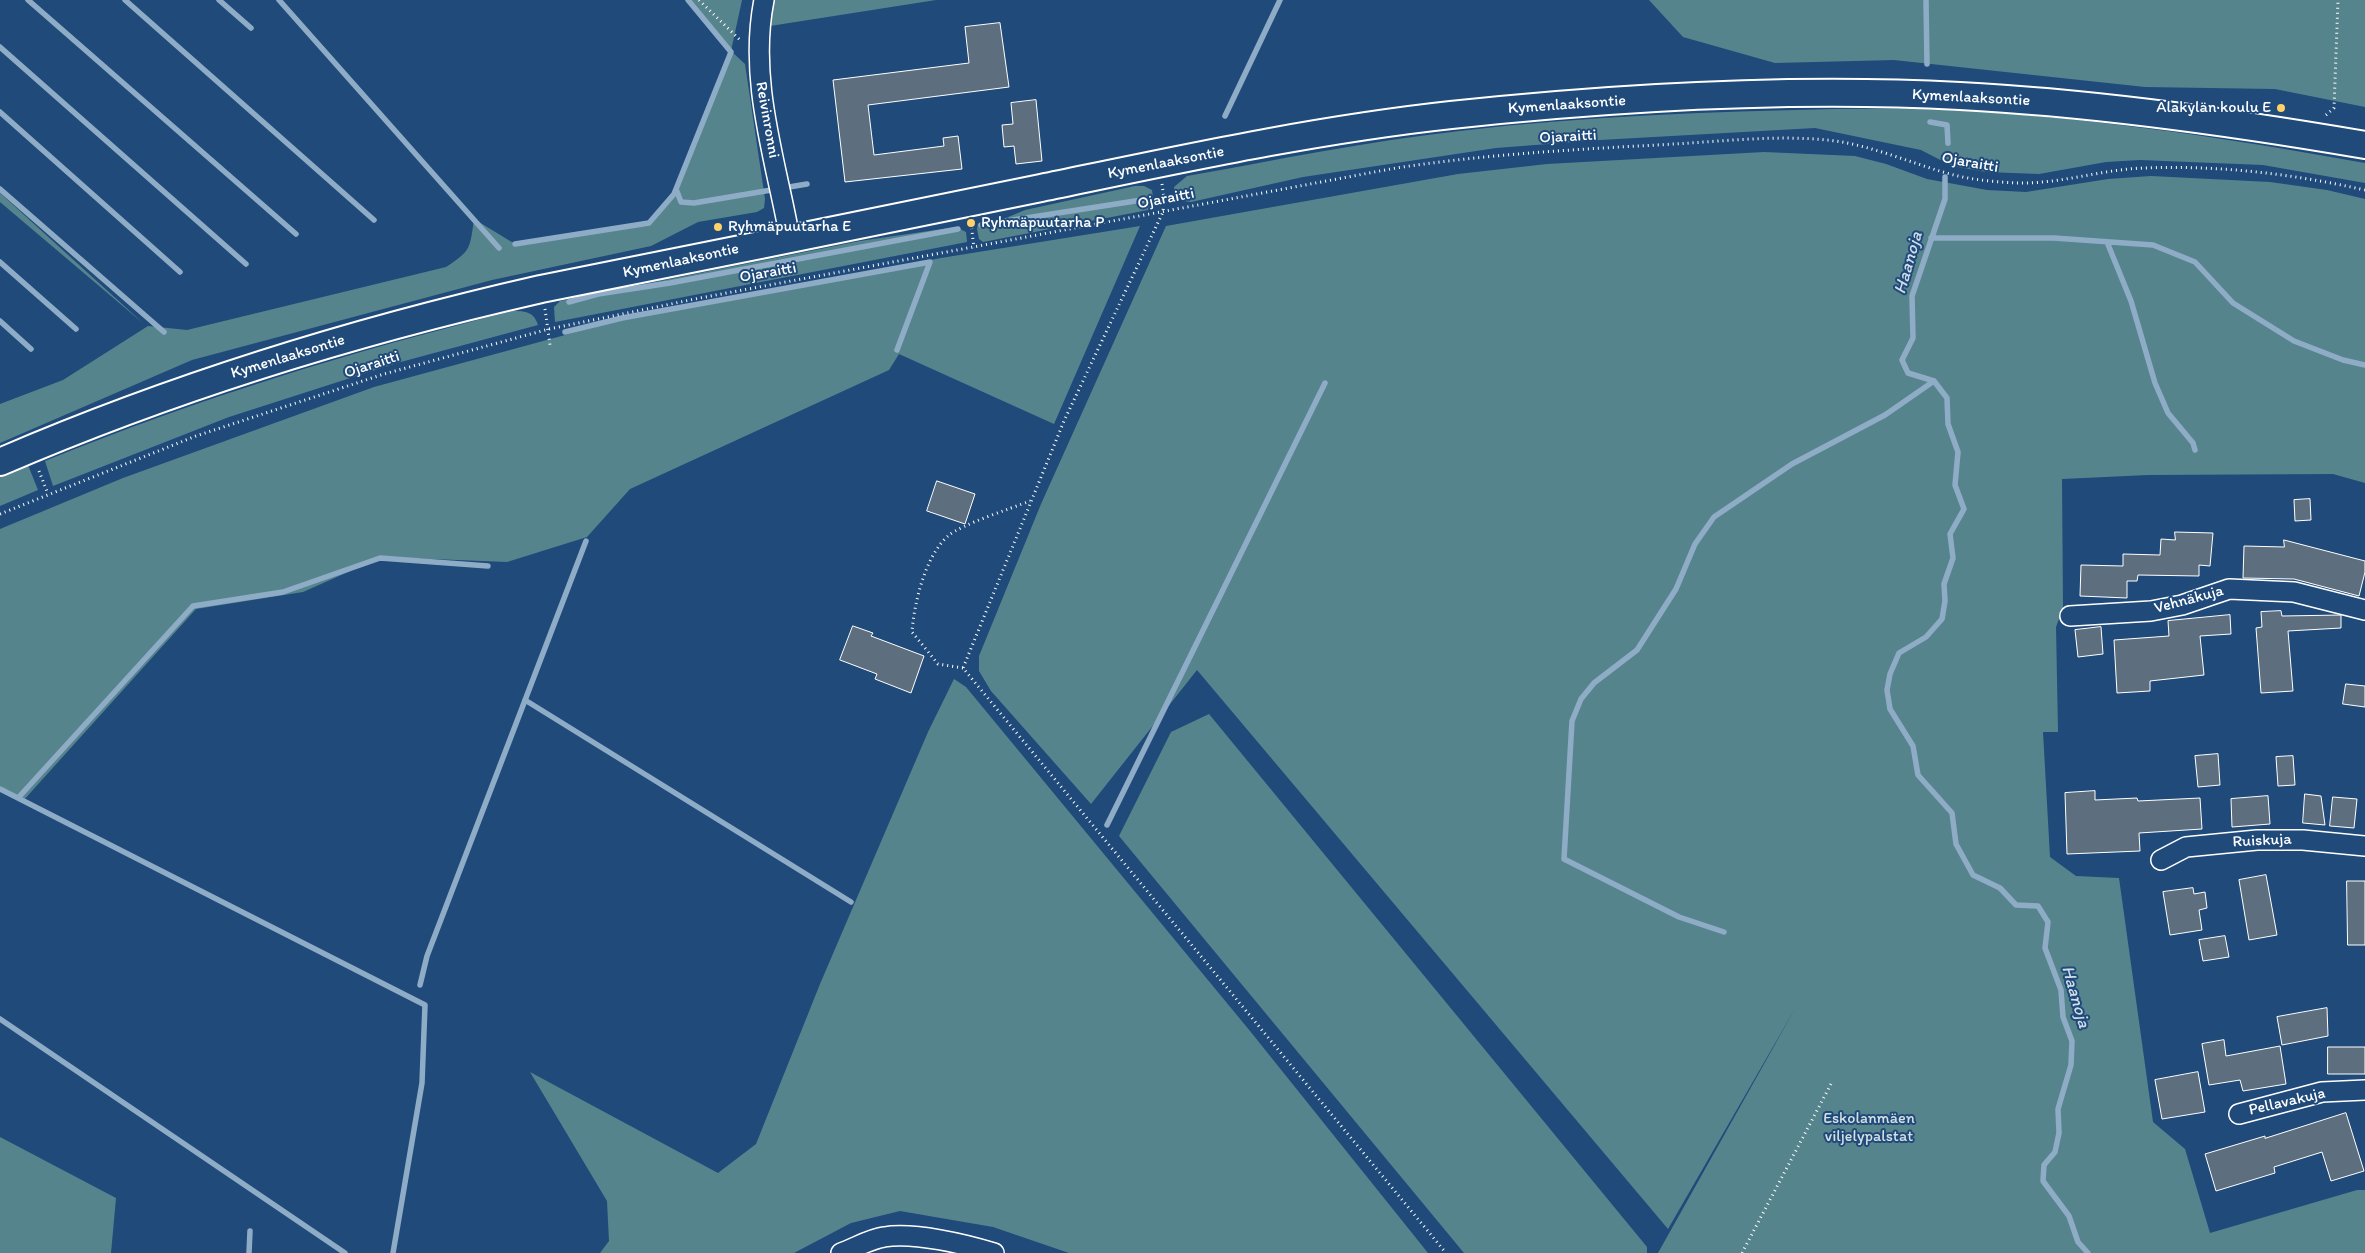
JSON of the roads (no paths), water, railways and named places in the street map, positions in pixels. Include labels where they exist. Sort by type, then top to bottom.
[{"type":"main road","name":"Kymenlaaksontie","points":[[0,462],[121,413],[317,347],[439,312],[541,289],[1158,164],[1309,136],[1445,116],[1539,106],[1676,98],[1786,94],[1902,94],[2058,103],[2270,129],[2365,145]]},
{"type":"street","name":"Reivinronni","points":[[764,0],[758,52],[768,134],[790,239]]},
{"type":"street","name":"Vehnäkuja","points":[[2070,616],[2151,611],[2182,605],[2228,589],[2294,592],[2365,610]]},
{"type":"street","name":"Ruiskuja","points":[[2161,860],[2186,847],[2257,840],[2303,840],[2365,846]]},
{"type":"street","name":"Pellavakuja","points":[[2239,1114],[2322,1092],[2365,1090]]},
{"type":"street","points":[[841,1253],[884,1237],[921,1237],[972,1246],[994,1253]]},
{"type":"waterway","points":[[28,0],[296,234]]},
{"type":"waterway","points":[[125,0],[374,220]]},
{"type":"waterway","points":[[219,0],[251,28]]},
{"type":"waterway","points":[[279,0],[499,248]]},
{"type":"waterway","points":[[515,244],[649,223],[674,194],[731,52],[688,0]]},
{"type":"waterway","points":[[1225,116],[1280,0]]},
{"type":"waterway","points":[[1926,0],[1927,64]]},
{"type":"waterway","points":[[0,47],[246,264]]},
{"type":"waterway","points":[[0,112],[180,272]]},
{"type":"waterway","name":"Haanoja","points":[[1930,122],[1947,125],[1948,143]]},
{"type":"waterway","name":"Haanoja","points":[[1945,177],[1945,199],[1912,296],[1913,338],[1902,360],[1908,373],[1934,381],[1947,398],[1948,424],[1958,452],[1955,485],[1964,509],[1950,534],[1953,558],[1944,584],[1945,601],[1942,619],[1926,637],[1899,653],[1890,674],[1887,690],[1890,709],[1913,746],[1918,775],[1952,813],[1956,844],[1973,875],[2000,888],[2016,905],[2038,906],[2048,922],[2045,948],[2061,990],[2063,1017],[2072,1041],[2071,1065],[2058,1109],[2059,1133],[2055,1152],[2044,1165],[2043,1181],[2069,1216],[2078,1242],[2088,1253]]},
{"type":"waterway","points":[[676,189],[681,202],[694,203],[807,184]]},
{"type":"waterway","points":[[0,189],[164,332]]},
{"type":"waterway","points":[[981,225],[1148,199]]},
{"type":"waterway","points":[[569,302],[598,294],[670,283],[958,229]]},
{"type":"waterway","points":[[1931,238],[2054,238],[2153,245],[2195,262],[2233,303],[2294,341],[2343,360],[2365,365]]},
{"type":"waterway","points":[[2107,242],[2131,301],[2155,383],[2168,413],[2193,443],[2195,450]]},
{"type":"waterway","points":[[0,262],[76,329]]},
{"type":"waterway","points":[[565,332],[622,318],[930,262],[897,350]]},
{"type":"waterway","points":[[0,321],[31,349]]},
{"type":"waterway","points":[[1724,932],[1679,917],[1564,859],[1572,721],[1581,699],[1594,683],[1637,650],[1676,589],[1695,544],[1714,517],[1792,464],[1885,415],[1934,381]]},
{"type":"waterway","points":[[1107,825],[1325,383]]},
{"type":"waterway","points":[[420,985],[427,956],[586,541]]},
{"type":"waterway","points":[[18,798],[193,606],[283,592],[380,558],[488,566]]},
{"type":"waterway","points":[[525,700],[851,902]]},
{"type":"waterway","points":[[0,789],[425,1005],[422,1083],[393,1253]]},
{"type":"waterway","points":[[0,1019],[345,1253]]},
{"type":"waterway","points":[[249,1253],[250,1231]]},
{"type":"place","name":"Alakylän koulu E","points":[[2281,108]]},
{"type":"place","name":"Ryhmäpuutarha P","points":[[971,223]]},
{"type":"place","name":"Ryhmäpuutarha E","points":[[718,227]]},
{"type":"park label","name":"Eskolanmäen viljelypalstat","points":[[1869,1128]]}]
